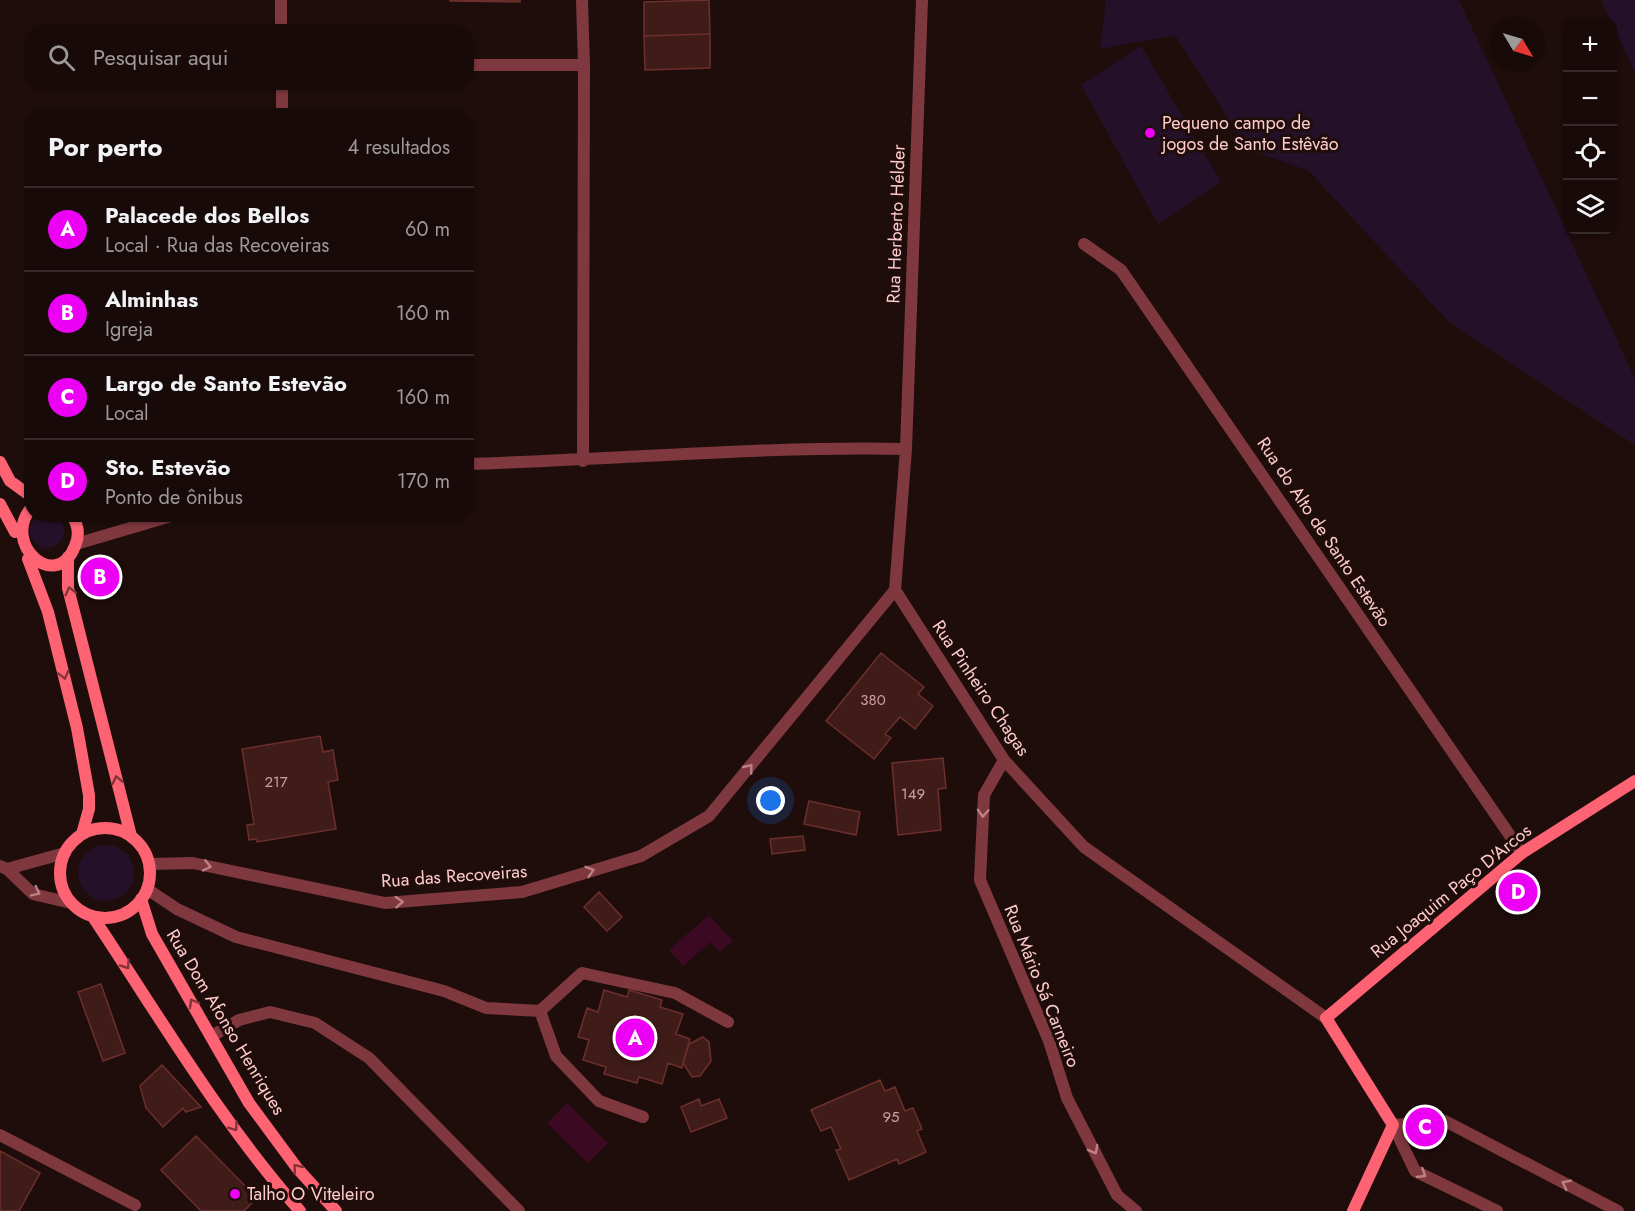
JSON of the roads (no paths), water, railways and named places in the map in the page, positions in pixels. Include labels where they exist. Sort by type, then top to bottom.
[{"type":"main road","points":[[0,462],[10,482],[24,492]]},
{"type":"main road","points":[[0,504],[15,532],[16,543],[28,559],[48,612],[77,728],[89,795],[89,809],[82,834],[65,853],[60,879],[71,903],[93,916],[106,918],[120,915],[144,894]]},
{"type":"main road","points":[[15,532],[24,512]]},
{"type":"main road","points":[[75,522],[77,526],[76,544],[68,557],[68,588],[131,836],[146,853],[149,864]]},
{"type":"main road","points":[[28,559],[48,565],[68,557]]},
{"type":"main road","name":"Rua Joaquim Paço D'Arcos","points":[[1326,1018],[1522,853],[1635,781]]},
{"type":"main road","points":[[82,834],[107,828],[131,836]]},
{"type":"main road","name":"Rua Dom Afonso Henriques","points":[[149,864],[144,894],[152,934],[249,1103],[297,1168],[336,1211]]},
{"type":"main road","points":[[93,916],[226,1116],[272,1179],[300,1211]]},
{"type":"main road","points":[[1326,1018],[1393,1125],[1353,1211]]},
{"type":"street","points":[[281,0],[281,24]]},
{"type":"street","points":[[582,0],[584,65],[583,461]]},
{"type":"street","name":"Rua Herberto Hélder","points":[[906,449],[922,0]]},
{"type":"street","points":[[474,65],[584,65]]},
{"type":"street","points":[[282,90],[282,108]]},
{"type":"street","name":"Rua do Alto de Santo Estevão","points":[[1084,244],[1121,270],[1522,853]]},
{"type":"street","points":[[474,464],[583,461],[826,447],[906,449],[895,590]]},
{"type":"street","points":[[76,544],[151,522]]},
{"type":"street","name":"Rua Pinheiro Chagas","points":[[895,590],[1004,760],[1084,847],[1326,1018]]},
{"type":"street","name":"Rua das Recoveiras","points":[[149,864],[193,863],[385,903],[522,892],[641,856],[710,816],[895,590]]},
{"type":"street","name":"Rua Mário Sá Carneiro","points":[[1004,760],[984,795],[980,880],[1049,1041],[1067,1098],[1117,1195],[1136,1211]]},
{"type":"street","points":[[4,868],[65,853]]},
{"type":"street","points":[[4,868],[33,894],[71,903]]},
{"type":"street","points":[[144,894],[236,937],[444,991],[486,1008],[540,1011],[582,973],[675,993],[728,1022]]},
{"type":"street","points":[[540,1011],[556,1056],[599,1101],[643,1117]]},
{"type":"street","points":[[212,1036],[239,1020],[270,1012],[315,1023],[369,1058],[519,1211]]},
{"type":"street","points":[[1497,1211],[1415,1172],[1393,1125],[1445,1121],[1618,1211]]},
{"type":"street","points":[[0,1135],[135,1205]]},
{"type":"place","name":"Pequeno campo de jogos de Santo Estêvão","points":[[1150,133]]},
{"type":"place","name":"Alminhas","points":[[100,577]]},
{"type":"place","name":"Sto. Estevão","points":[[1518,892]]},
{"type":"place","name":"Palacede dos Bellos","points":[[635,1038]]},
{"type":"place","name":"Largo de Santo Estevão","points":[[1425,1127]]},
{"type":"place","name":"Talho O Viteleiro","points":[[235,1194]]}]
